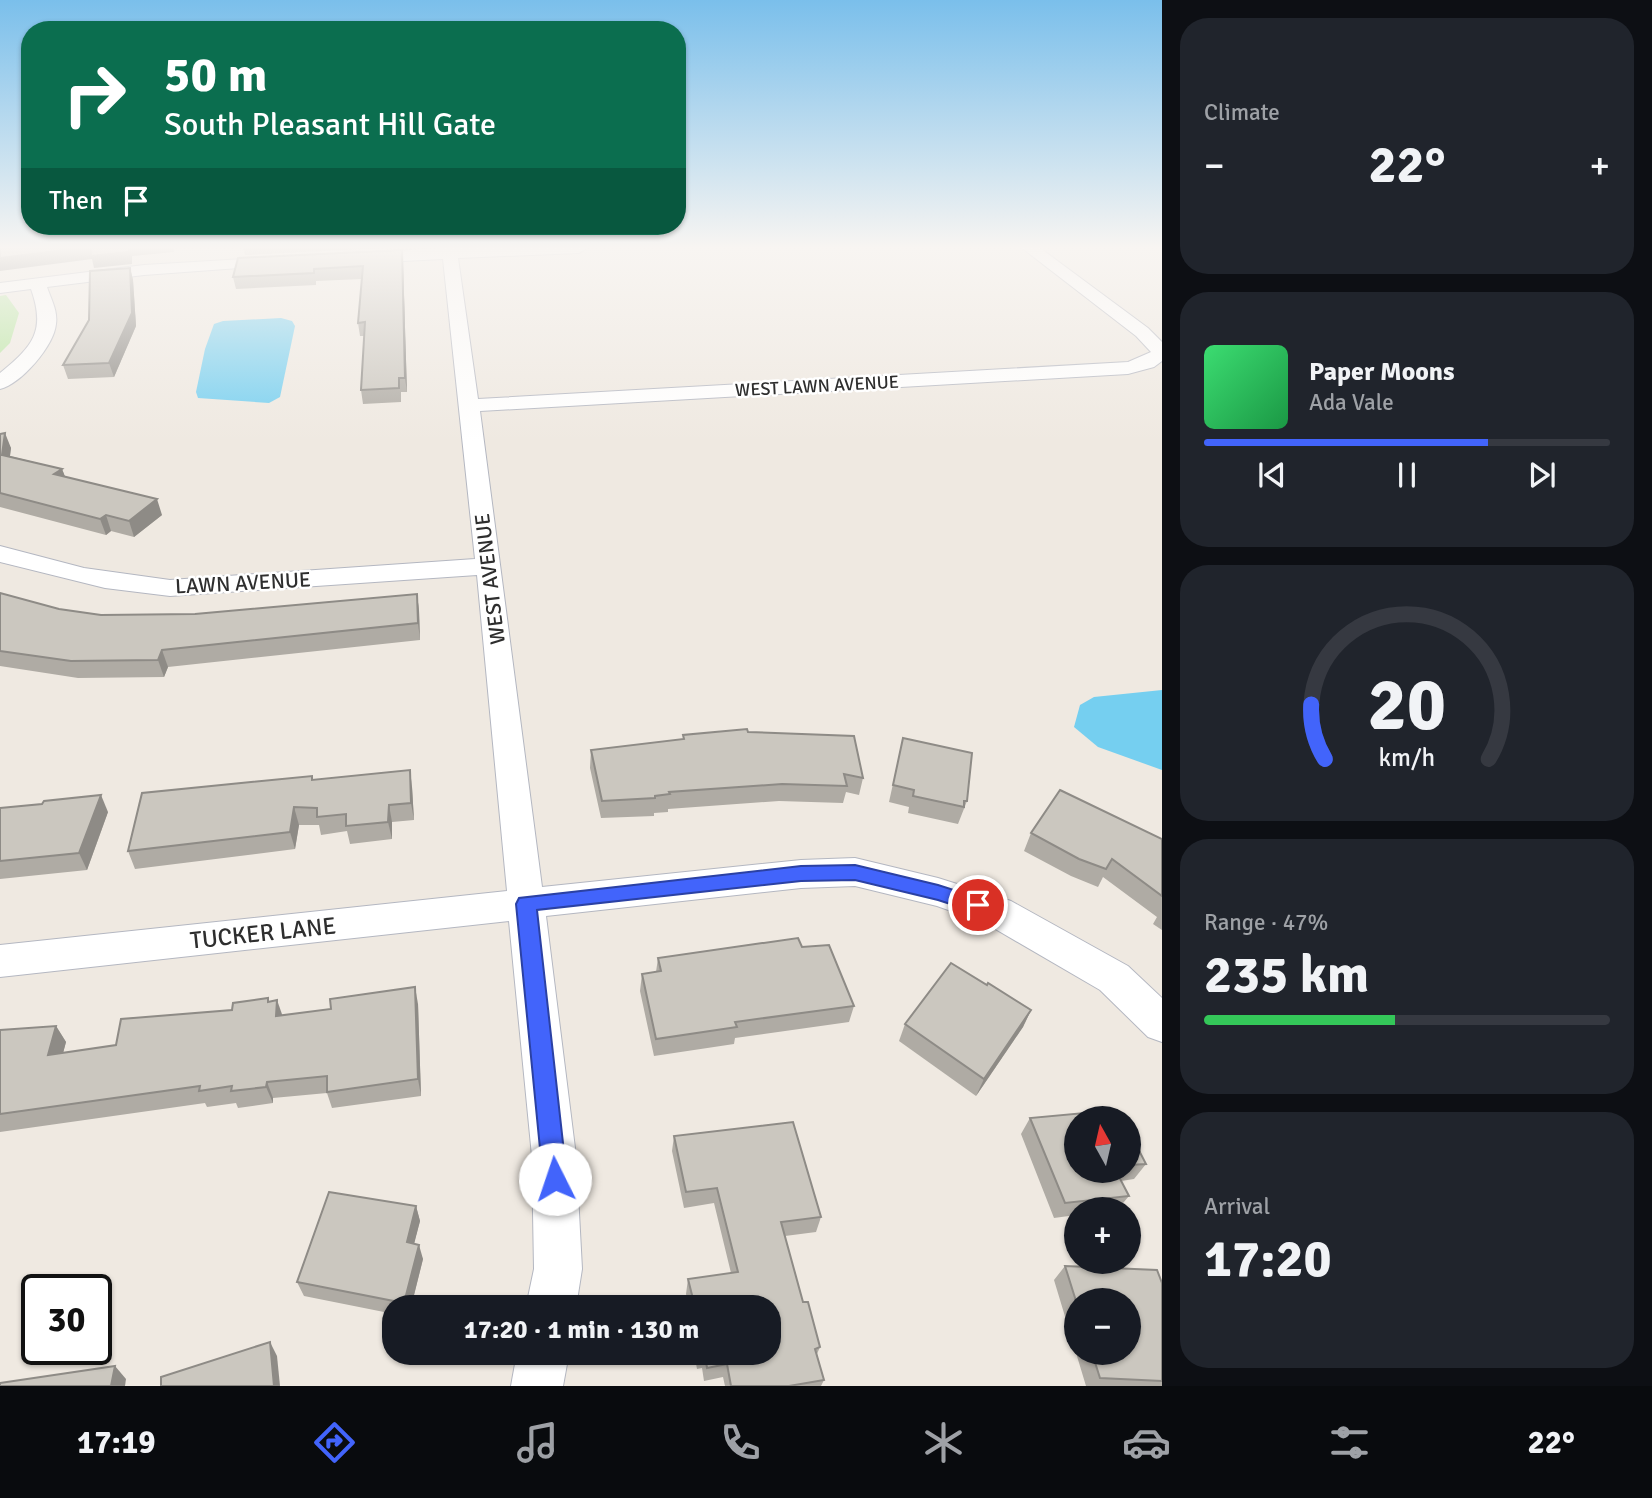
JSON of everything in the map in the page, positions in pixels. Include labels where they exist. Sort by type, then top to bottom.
[{"type":"street","points":[[0,383],[21,366],[44,336],[48,326],[48,313]]},
{"type":"street","name":"WEST AVENUE","points":[[457,313],[489,566],[554,1156],[558,1269],[553,1295]]},
{"type":"street","points":[[1116,313],[1142,332],[1162,353]]},
{"type":"street","name":"WEST LAWN AVENUE","points":[[469,406],[1128,368],[1147,363],[1162,353]]},
{"type":"street","name":"LAWN AVENUE","points":[[0,554],[133,586],[170,588],[489,566]]},
{"type":"street","name":"TUCKER LANE","points":[[0,961],[801,874],[855,872],[938,892],[998,912],[1114,978],[1162,1024]]},
{"type":"street","points":[[537,1386],[541,1365]]},
{"type":"green space","points":[[0,313],[19,313],[10,343],[0,353]]},
{"type":"water","points":[[281,318],[292,321],[295,326],[280,397],[269,403],[198,398],[196,392],[205,349],[214,324],[223,321]]},
{"type":"water","points":[[1162,690],[1162,770],[1098,747],[1074,727],[1080,705],[1094,697]]},
{"type":"building","points":[[89,313],[132,313],[109,363],[63,365],[89,320]]},
{"type":"building","points":[[359,313],[403,313],[405,378],[399,378],[399,388],[361,390],[365,322],[358,323]]},
{"type":"building","points":[[5,433],[2,455],[62,469],[54,474],[157,499],[129,521],[106,515],[100,519],[0,493],[0,434]]},
{"type":"building","points":[[0,593],[59,609],[101,615],[195,614],[417,594],[418,623],[162,650],[158,660],[71,661],[0,651]]},
{"type":"building","points":[[747,729],[748,732],[854,736],[863,778],[844,774],[847,786],[782,784],[669,792],[670,794],[655,798],[602,801],[591,750],[684,739],[683,735]]},
{"type":"building","points":[[903,738],[972,753],[964,807],[913,796],[914,790],[893,785]]},
{"type":"building","points":[[410,770],[411,803],[389,805],[388,822],[346,826],[346,814],[317,817],[317,808],[294,807],[290,832],[128,851],[142,793],[312,776],[312,780]]},
{"type":"building","points":[[1060,790],[1162,839],[1162,896],[1112,859],[1106,869],[1079,859],[1031,833]]},
{"type":"building","points":[[101,795],[79,853],[0,861],[0,808]]},
{"type":"building","points":[[798,938],[802,947],[829,945],[854,1006],[735,1022],[737,1027],[656,1039],[642,974],[661,971],[658,958]]},
{"type":"building","points":[[951,963],[1031,1010],[984,1079],[905,1024]]},
{"type":"building","points":[[415,987],[418,1079],[327,1092],[327,1076],[267,1082],[266,1087],[231,1091],[232,1086],[199,1091],[200,1086],[0,1114],[0,1030],[56,1026],[48,1055],[116,1045],[121,1019],[232,1010],[233,1003],[268,998],[268,1002],[277,1000],[276,1016],[331,1009],[330,999]]},
{"type":"building","points":[[1064,1115],[1064,1183],[1122,1183],[1129,1196],[1064,1197],[1064,1201],[1030,1118]]},
{"type":"building","points":[[793,1122],[821,1217],[781,1222],[803,1302],[808,1302],[820,1347],[815,1349],[824,1380],[789,1386],[731,1386],[727,1365],[781,1365],[781,1295],[692,1295],[688,1279],[738,1272],[717,1188],[686,1192],[674,1136]]},
{"type":"building","points":[[329,1192],[416,1206],[407,1242],[419,1245],[406,1295],[382,1295],[382,1299],[297,1282]]},
{"type":"building","points":[[1141,1269],[1157,1270],[1162,1283],[1162,1381],[1100,1378],[1096,1365],[1141,1365],[1141,1288],[1072,1288],[1068,1274],[1141,1274]]},
{"type":"building","points":[[270,1342],[274,1386],[161,1386],[161,1377]]},
{"type":"building","points":[[115,1366],[111,1386],[0,1386],[0,1383]]},
{"type":"route","points":[[555,1179],[526,904],[801,874],[855,872],[938,892],[978,905]]}]
